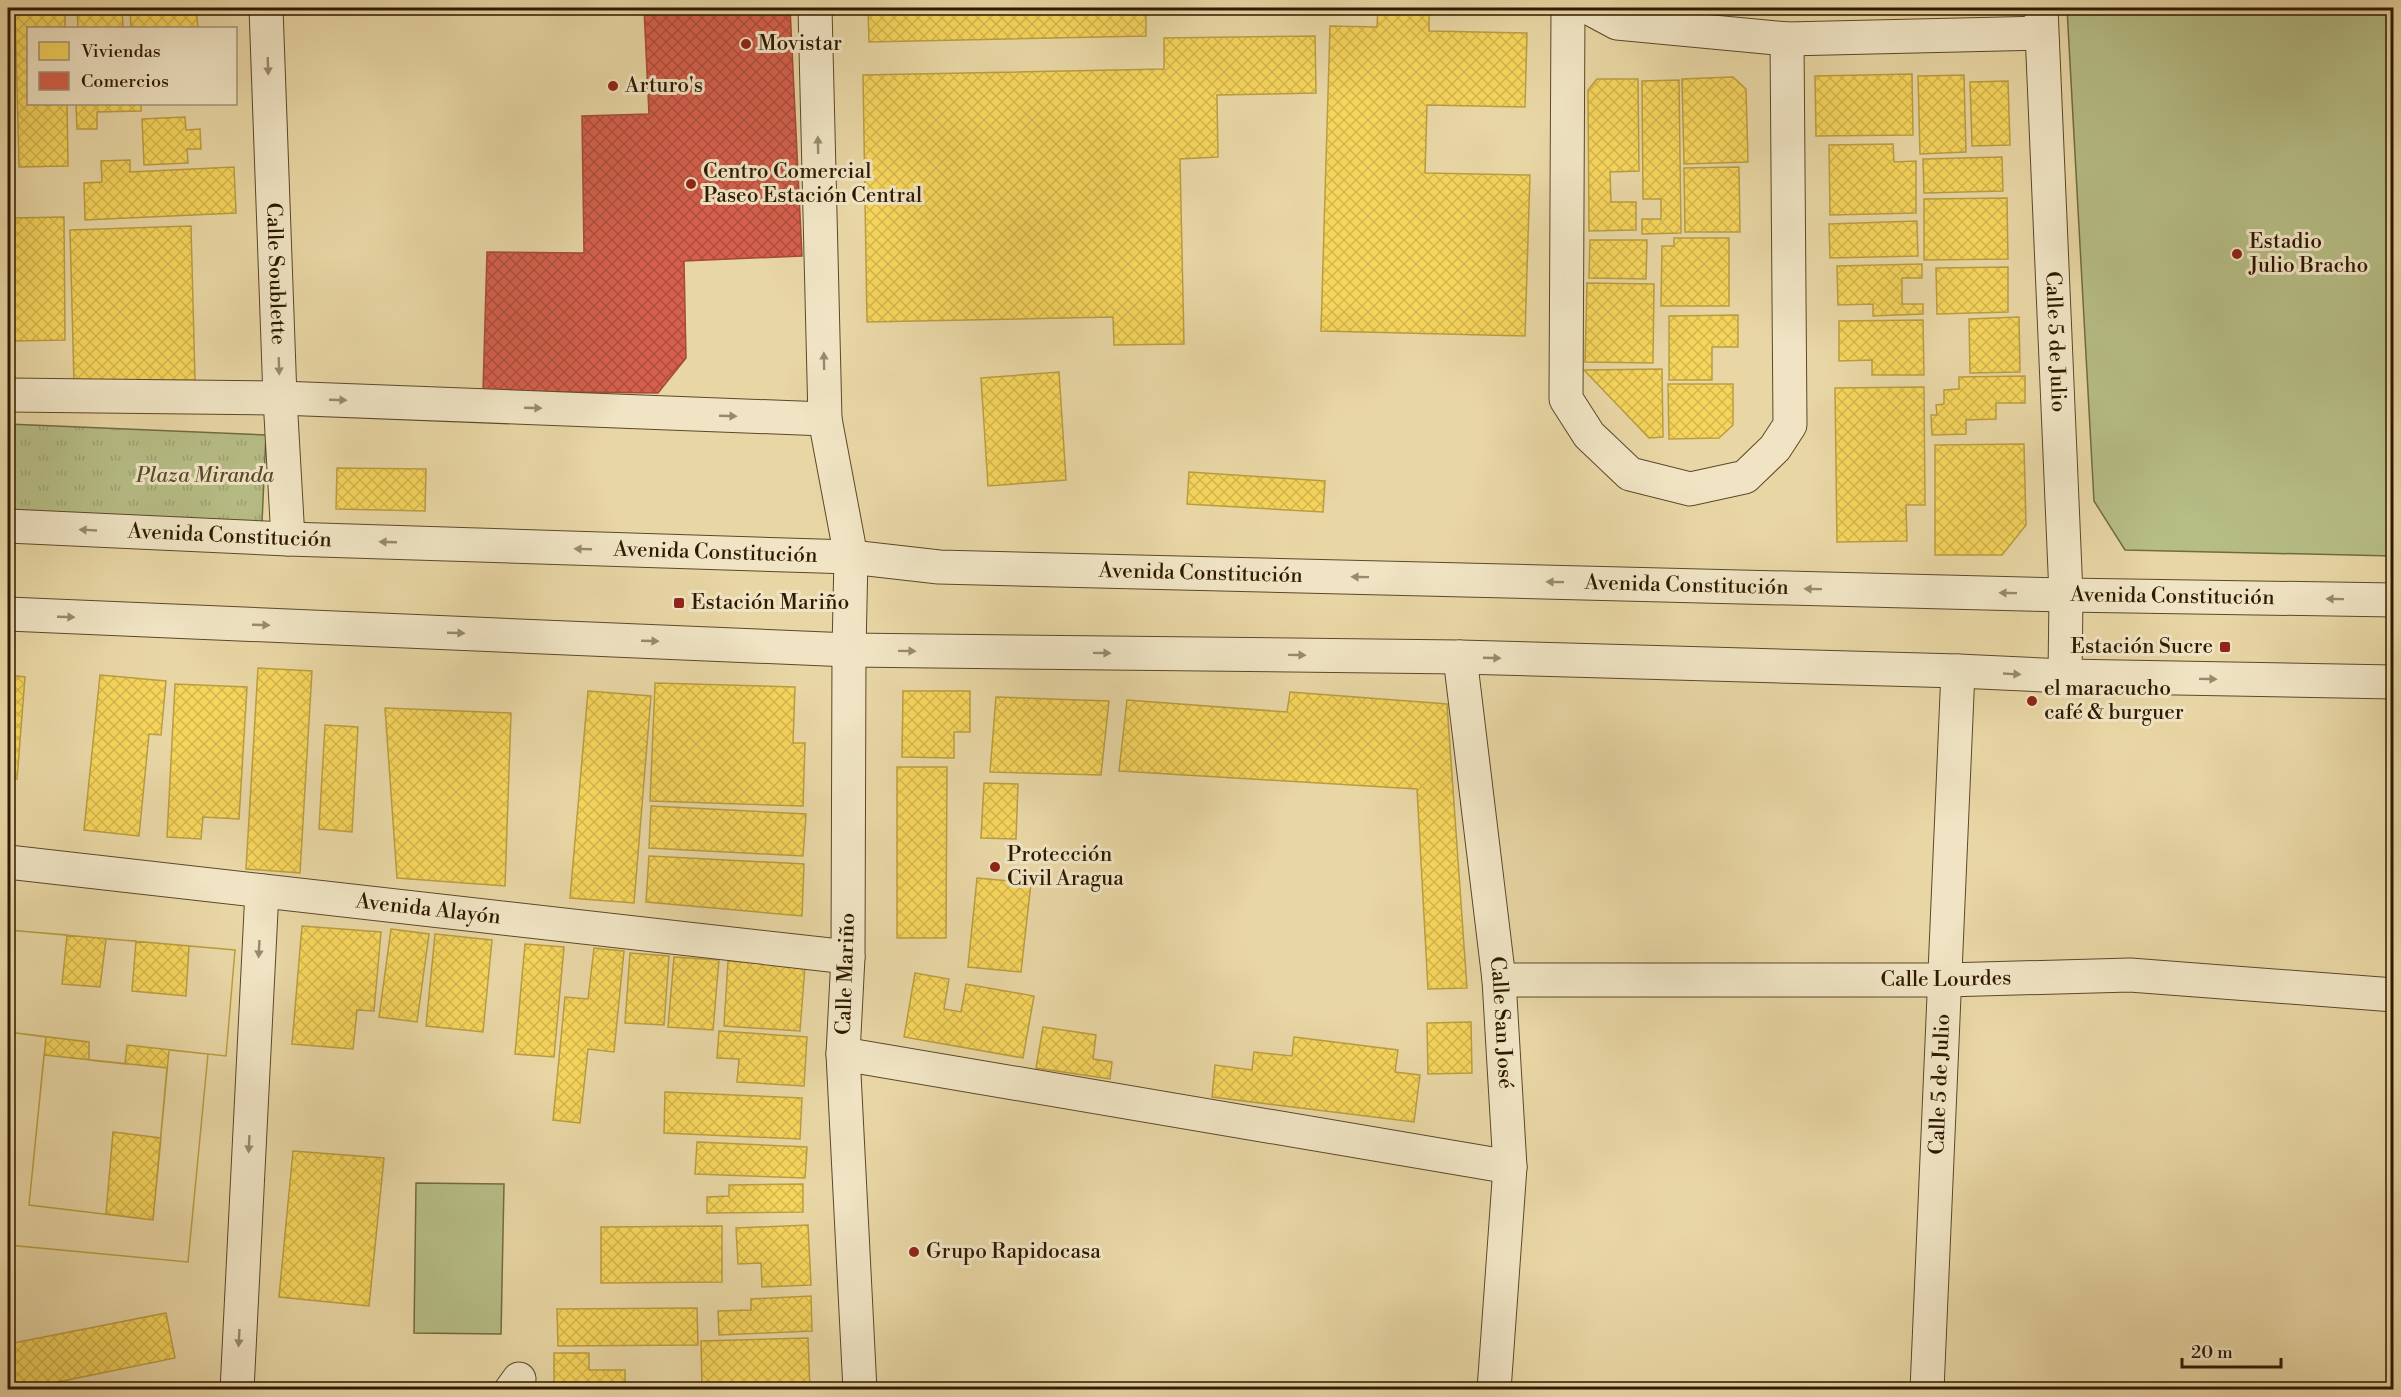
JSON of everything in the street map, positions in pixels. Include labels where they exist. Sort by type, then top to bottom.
[{"type":"street","name":"Calle Soublette","points":[[266,8],[280,398],[288,539]]},
{"type":"street","name":"Calle Mariño","points":[[815,8],[825,419],[851,557],[848,957],[843,1054],[860,1389]]},
{"type":"street","points":[[1568,8],[1566,399],[1589,435],[1630,474],[1690,489],[1745,477],[1775,448],[1790,425],[1787,39]]},
{"type":"street","points":[[1589,8],[1617,23],[1787,39],[2040,20]]},
{"type":"street","name":"Calle 5 de Julio","points":[[2040,20],[2066,595],[2065,676]]},
{"type":"street","points":[[8,395],[280,398],[825,419]]},
{"type":"street","name":"Avenida Constitución","points":[[8,526],[288,539],[851,557],[939,567],[2066,595],[2394,600]]},
{"type":"street","points":[[8,614],[849,650],[1460,657],[2065,676],[2394,682]]},
{"type":"street","name":"Calle San José","points":[[1460,657],[1499,980],[1510,1167],[1494,1389]]},
{"type":"street","name":"Calle 5 de Julio","points":[[1927,1389],[1958,671]]},
{"type":"street","name":"Avenida Alayón","points":[[8,862],[848,957]]},
{"type":"street","points":[[237,1389],[262,891]]},
{"type":"street","name":"Calle Lourdes","points":[[1499,980],[1946,980],[2130,975],[2394,995]]},
{"type":"street","points":[[843,1054],[1510,1167]]},
{"type":"green space","name":"Estadio Julio Bracho","points":[[2067,8],[2393,8],[2393,556],[2125,550],[2094,501]]},
{"type":"green space","name":"Plaza Miranda","points":[[8,424],[266,435],[262,522],[8,510]]},
{"type":"green space","points":[[416,1183],[504,1184],[501,1334],[414,1333]]},
{"type":"building: Viviendas","points":[[15,8],[65,8],[65,27],[27,27],[27,105],[67,105],[68,166],[19,167]]},
{"type":"building: Viviendas","points":[[77,8],[122,8],[123,27],[78,27]]},
{"type":"building: Viviendas","points":[[130,8],[196,8],[198,27],[131,27]]},
{"type":"building: Viviendas","points":[[868,8],[1146,8],[1146,36],[869,42]]},
{"type":"building: Viviendas","points":[[1378,8],[1429,8],[1429,31],[1527,33],[1525,107],[1427,105],[1425,173],[1530,175],[1525,336],[1321,331],[1330,26],[1377,27]]},
{"type":"building: Viviendas","points":[[1643,8],[1717,8],[1717,10],[1643,13]]},
{"type":"building: Viviendas","points":[[1315,36],[1316,93],[1217,95],[1218,157],[1180,159],[1184,344],[1114,345],[1113,317],[867,322],[863,75],[1164,69],[1164,38]]},
{"type":"building: Viviendas","points":[[1912,74],[1913,135],[1816,136],[1815,76]]},
{"type":"building: Viviendas","points":[[1964,75],[1966,152],[1920,154],[1918,76]]},
{"type":"building: Viviendas","points":[[1733,77],[1746,89],[1748,162],[1684,164],[1682,79]]},
{"type":"building: Viviendas","points":[[1597,79],[1638,79],[1639,171],[1610,172],[1611,202],[1636,202],[1636,230],[1589,231],[1588,90]]},
{"type":"building: Viviendas","points":[[1679,80],[1681,233],[1642,234],[1642,219],[1661,219],[1661,199],[1643,199],[1642,81]]},
{"type":"building: Viviendas","points":[[2008,81],[2010,145],[1972,146],[1970,82]]},
{"type":"building: Viviendas","points":[[76,105],[141,105],[141,111],[97,112],[97,129],[77,129]]},
{"type":"building: Viviendas","points":[[185,117],[186,130],[200,129],[201,149],[187,149],[188,163],[144,165],[142,119]]},
{"type":"building: Viviendas","points":[[1893,144],[1894,162],[1916,161],[1916,213],[1830,215],[1829,145]]},
{"type":"building: Viviendas","points":[[2002,157],[2003,191],[1924,193],[1923,159]]},
{"type":"building: Viviendas","points":[[130,160],[130,172],[234,167],[236,213],[85,220],[84,183],[102,182],[101,161]]},
{"type":"building: Viviendas","points":[[1739,167],[1740,232],[1685,232],[1684,168]]},
{"type":"building: Viviendas","points":[[2007,198],[2008,259],[1924,260],[1924,199]]},
{"type":"building: Viviendas","points":[[64,217],[65,340],[13,341],[12,218]]},
{"type":"building: Viviendas","points":[[1917,221],[1918,256],[1830,258],[1829,224]]},
{"type":"building: Viviendas","points":[[191,226],[195,380],[74,383],[70,230]]},
{"type":"building: Viviendas","points":[[1674,238],[1729,238],[1729,306],[1661,306],[1662,246],[1674,246]]},
{"type":"building: Viviendas","points":[[1590,240],[1647,240],[1646,279],[1589,278]]},
{"type":"building: Viviendas","points":[[1922,264],[1922,278],[1902,278],[1902,304],[1923,304],[1923,314],[1873,316],[1873,304],[1838,305],[1837,266]]},
{"type":"building: Viviendas","points":[[2008,267],[2008,312],[1937,314],[1936,268]]},
{"type":"building: Viviendas","points":[[1587,283],[1654,284],[1653,363],[1585,362]]},
{"type":"building: Viviendas","points":[[1738,315],[1738,347],[1712,347],[1712,380],[1669,380],[1669,316]]},
{"type":"building: Viviendas","points":[[2019,317],[2020,372],[1970,373],[1969,319]]},
{"type":"building: Viviendas","points":[[1923,320],[1924,375],[1872,375],[1872,360],[1839,361],[1839,321]]},
{"type":"building: Viviendas","points":[[1662,369],[1663,437],[1649,438],[1584,370]]},
{"type":"building: Viviendas","points":[[1059,372],[1066,480],[988,486],[981,378]]},
{"type":"building: Viviendas","points":[[2025,376],[2025,403],[1996,403],[1996,419],[1966,420],[1966,434],[1932,435],[1931,415],[1937,415],[1936,405],[1944,404],[1944,390],[1959,389],[1959,377]]},
{"type":"building: Viviendas","points":[[1668,384],[1733,384],[1733,425],[1719,438],[1669,439]]},
{"type":"building: Viviendas","points":[[1924,387],[1925,505],[1906,505],[1907,541],[1837,542],[1835,388]]},
{"type":"building: Viviendas","points":[[2024,444],[2026,525],[2002,555],[1935,555],[1935,445]]},
{"type":"building: Viviendas","points":[[337,468],[426,469],[425,511],[336,509]]},
{"type":"building: Viviendas","points":[[1189,472],[1325,481],[1323,512],[1187,504]]},
{"type":"building: Viviendas","points":[[258,668],[312,671],[300,873],[246,869]]},
{"type":"building: Viviendas","points":[[8,675],[25,677],[17,779],[8,778]]},
{"type":"building: Viviendas","points":[[100,675],[166,681],[161,735],[149,734],[139,836],[84,830]]},
{"type":"building: Viviendas","points":[[655,683],[795,687],[793,743],[805,743],[803,806],[650,801]]},
{"type":"building: Viviendas","points":[[175,684],[247,687],[239,819],[203,817],[201,839],[167,837]]},
{"type":"building: Viviendas","points":[[588,691],[651,696],[634,903],[570,898]]},
{"type":"building: Viviendas","points":[[903,691],[970,691],[970,732],[954,732],[954,758],[902,757]]},
{"type":"building: Viviendas","points":[[1290,692],[1447,704],[1467,988],[1428,989],[1417,789],[1119,771],[1127,700],[1287,712]]},
{"type":"building: Viviendas","points":[[996,697],[1109,701],[1101,775],[990,772]]},
{"type":"building: Viviendas","points":[[385,708],[511,713],[505,886],[397,878]]},
{"type":"building: Viviendas","points":[[325,725],[358,727],[352,832],[319,829]]},
{"type":"building: Viviendas","points":[[897,767],[947,767],[946,938],[897,938]]},
{"type":"building: Viviendas","points":[[984,783],[1018,784],[1016,839],[981,838]]},
{"type":"building: Viviendas","points":[[651,806],[806,814],[803,856],[649,848]]},
{"type":"building: Viviendas","points":[[649,856],[804,864],[802,916],[646,902]]},
{"type":"building: Viviendas","points":[[977,878],[1031,883],[1021,972],[968,967]]},
{"type":"building: Viviendas","points":[[302,926],[381,932],[374,1011],[357,1010],[353,1049],[292,1044]]},
{"type":"building: Viviendas","points":[[391,929],[429,934],[417,1022],[379,1017]]},
{"type":"building: Viviendas","points":[[8,930],[235,950],[226,1056],[208,1054],[188,1262],[8,1245]],"holes":[[[44,1055],[167,1068],[153,1220],[29,1205]]]},
{"type":"building: Viviendas","points":[[8,930],[67,935],[62,984],[100,987],[106,939],[136,941],[132,991],[186,996],[189,946],[235,950],[226,1056],[127,1045],[125,1064],[89,1060],[89,1042],[8,1032]]},
{"type":"building: Viviendas","points":[[435,934],[492,940],[483,1032],[426,1026]]},
{"type":"building: Viviendas","points":[[525,944],[564,947],[554,1057],[515,1054]]},
{"type":"building: Viviendas","points":[[594,948],[624,951],[614,1052],[588,1049],[580,1123],[553,1120],[565,997],[588,999]]},
{"type":"building: Viviendas","points":[[630,953],[669,956],[664,1025],[625,1023]]},
{"type":"building: Viviendas","points":[[674,957],[719,960],[713,1030],[668,1027]]},
{"type":"building: Viviendas","points":[[728,961],[805,966],[800,1031],[724,1026]]},
{"type":"building: Viviendas","points":[[915,973],[949,979],[944,1009],[961,1012],[966,984],[1034,996],[1023,1058],[904,1037]]},
{"type":"building: Viviendas","points":[[1471,1022],[1472,1073],[1428,1074],[1427,1023]]},
{"type":"building: Viviendas","points":[[1043,1027],[1096,1035],[1093,1059],[1112,1062],[1110,1079],[1036,1068]]},
{"type":"building: Viviendas","points":[[719,1031],[807,1037],[804,1086],[737,1082],[739,1059],[717,1058]]},
{"type":"building: Viviendas","points":[[8,1032],[46,1037],[29,1205],[153,1220],[169,1050],[208,1054],[188,1262],[8,1245]]},
{"type":"building: Viviendas","points":[[1294,1037],[1398,1050],[1395,1072],[1420,1075],[1414,1122],[1212,1097],[1215,1065],[1252,1070],[1254,1052],[1292,1056]]},
{"type":"building: Viviendas","points":[[665,1092],[802,1098],[800,1139],[664,1133]]},
{"type":"building: Viviendas","points":[[113,1132],[161,1138],[153,1220],[106,1214]]},
{"type":"building: Viviendas","points":[[697,1142],[807,1147],[805,1178],[695,1174]]},
{"type":"building: Viviendas","points":[[293,1151],[384,1158],[369,1306],[279,1297]]},
{"type":"building: Viviendas","points":[[803,1184],[803,1212],[707,1213],[707,1197],[729,1196],[729,1185]]},
{"type":"building: Viviendas","points":[[808,1225],[811,1285],[762,1287],[761,1263],[738,1264],[736,1228]]},
{"type":"building: Viviendas","points":[[722,1226],[722,1282],[601,1283],[601,1227]]},
{"type":"building: Viviendas","points":[[811,1296],[812,1331],[719,1335],[718,1311],[751,1310],[751,1299]]},
{"type":"building: Viviendas","points":[[697,1308],[698,1345],[558,1346],[557,1309]]},
{"type":"building: Viviendas","points":[[166,1313],[175,1358],[19,1390],[8,1390],[8,1344]]},
{"type":"building: Viviendas","points":[[808,1338],[810,1390],[702,1390],[701,1341]]},
{"type":"building: Viviendas","points":[[554,1353],[589,1353],[589,1370],[625,1370],[625,1390],[525,1390],[554,1389]]},
{"type":"building: Comercios","name":"Centro Comercial Paseo Estación Central","points":[[644,8],[790,8],[802,256],[684,261],[686,358],[658,393],[483,391],[487,252],[584,253],[582,116],[649,114]]},
{"type":"place","name":"Movistar","points":[[746,44]]},
{"type":"place","name":"Arturo's","points":[[613,86]]},
{"type":"place","name":"Centro Comercial Paseo Estación Central","points":[[691,184]]},
{"type":"place","name":"Estadio Julio Bracho","points":[[2237,254]]},
{"type":"place","name":"Estación Mariño","points":[[679,603]]},
{"type":"place","name":"Estación Sucre","points":[[2225,647]]},
{"type":"place","name":"el maracucho café & burguer","points":[[2032,701]]},
{"type":"place","name":"Protección Civil Aragua","points":[[995,867]]},
{"type":"place","name":"Grupo Rapidocasa","points":[[914,1252]]}]
